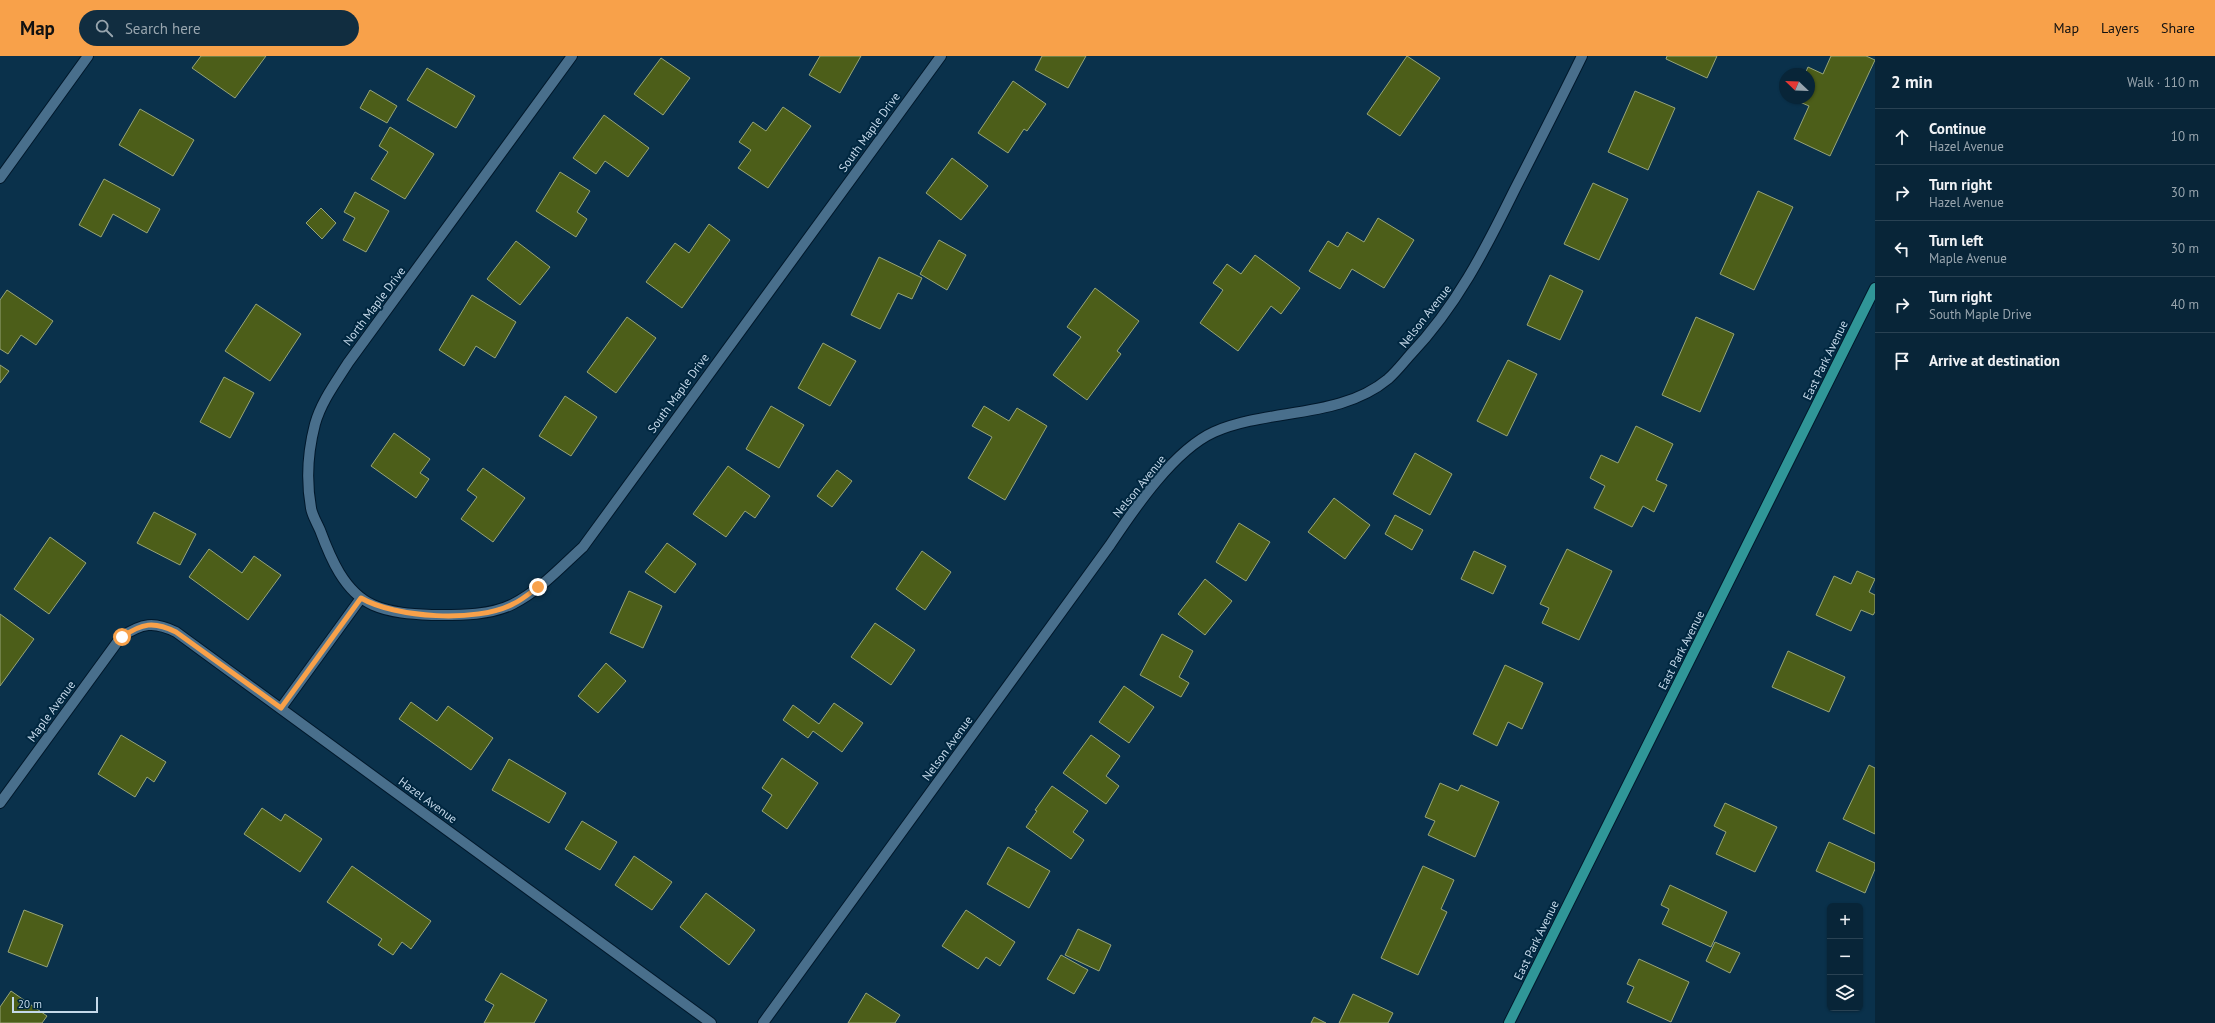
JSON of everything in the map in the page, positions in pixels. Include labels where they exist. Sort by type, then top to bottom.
[{"type":"main road","name":"East Park Avenue","points":[[1509,1023],[1875,288]]},
{"type":"street","points":[[0,178],[88,56]]},
{"type":"street","name":"North Maple Drive","points":[[361,598],[345,581],[327,549],[311,509],[308,476],[310,448],[315,422],[329,394],[348,363],[572,56]]},
{"type":"street","name":"South Maple Drive","points":[[361,598],[373,605],[406,614],[457,615],[486,612],[512,605],[538,587],[583,547],[941,56]]},
{"type":"street","name":"Nelson Avenue","points":[[763,1023],[1105,552],[1134,509],[1182,453],[1214,432],[1244,422],[1336,404],[1365,394],[1388,379],[1426,338],[1461,291],[1481,258],[1582,56]]},
{"type":"street","points":[[281,708],[361,598]]},
{"type":"street","name":"Hazel Avenue","points":[[124,635],[137,626],[155,624],[166,626],[176,632],[711,1023]]},
{"type":"street","name":"Maple Avenue","points":[[0,803],[124,635]]},
{"type":"building","points":[[201,56],[266,56],[235,98],[192,68]]},
{"type":"building","points":[[820,56],[861,56],[840,93],[809,75]]},
{"type":"building","points":[[1042,56],[1086,56],[1068,88],[1035,70]]},
{"type":"building","points":[[1407,56],[1440,78],[1400,136],[1367,114]]},
{"type":"building","points":[[1667,56],[1717,56],[1707,78],[1666,59]]},
{"type":"building","points":[[1831,56],[1866,56],[1875,60],[1830,156],[1794,139],[1809,106],[1804,104],[1815,104],[1815,70],[1823,74]]},
{"type":"building","points":[[661,58],[690,78],[663,115],[634,94]]},
{"type":"building","points":[[427,68],[475,96],[456,128],[407,100]]},
{"type":"building","points":[[1013,81],[1046,104],[1027,131],[1024,129],[1008,153],[978,133]]},
{"type":"building","points":[[370,90],[397,106],[387,123],[360,108]]},
{"type":"building","points":[[1635,91],[1675,108],[1648,170],[1608,152]]},
{"type":"building","points":[[783,107],[811,126],[768,188],[738,168],[751,150],[739,142],[753,122],[766,131]]},
{"type":"building","points":[[140,109],[194,140],[173,176],[119,145]]},
{"type":"building","points":[[604,115],[649,148],[628,177],[605,161],[596,174],[573,158]]},
{"type":"building","points":[[390,127],[434,154],[405,199],[371,179],[388,152],[379,146]]},
{"type":"building","points":[[952,158],[988,186],[961,220],[926,193]]},
{"type":"building","points":[[560,172],[590,191],[577,212],[587,219],[576,237],[536,211]]},
{"type":"building","points":[[104,179],[160,209],[147,233],[113,214],[101,237],[79,225]]},
{"type":"building","points":[[1593,183],[1628,199],[1599,260],[1564,244]]},
{"type":"building","points":[[1758,191],[1793,207],[1754,290],[1720,274]]},
{"type":"building","points":[[355,192],[389,211],[366,252],[343,240],[355,218],[344,212]]},
{"type":"building","points":[[321,208],[336,223],[322,239],[306,223]]},
{"type":"building","points":[[1378,218],[1414,240],[1384,288],[1352,269],[1340,289],[1309,271],[1328,241],[1338,247],[1347,232],[1364,242]]},
{"type":"building","points":[[709,224],[730,240],[682,308],[646,282],[675,243],[689,253]]},
{"type":"building","points":[[939,240],[966,255],[947,290],[920,274]]},
{"type":"building","points":[[516,241],[550,267],[520,305],[487,279]]},
{"type":"building","points":[[1255,255],[1300,288],[1281,314],[1271,306],[1238,351],[1200,323],[1223,290],[1213,283],[1227,264],[1241,274]]},
{"type":"building","points":[[879,257],[922,278],[912,299],[898,293],[880,329],[851,315]]},
{"type":"building","points":[[1550,275],[1583,291],[1560,340],[1527,325]]},
{"type":"building","points":[[1095,288],[1139,321],[1117,351],[1121,354],[1087,400],[1053,375],[1081,337],[1067,327]]},
{"type":"building","points":[[7,290],[53,321],[36,345],[21,335],[8,354],[0,349],[0,300]]},
{"type":"building","points":[[472,295],[516,322],[495,358],[476,346],[464,366],[439,350]]},
{"type":"building","points":[[256,304],[301,334],[270,381],[225,351]]},
{"type":"building","points":[[627,317],[656,338],[616,393],[587,372]]},
{"type":"building","points":[[1696,317],[1734,334],[1700,412],[1662,395]]},
{"type":"building","points":[[823,343],[856,361],[830,406],[798,388]]},
{"type":"building","points":[[1508,360],[1537,374],[1507,436],[1477,421]]},
{"type":"building","points":[[0,365],[9,371],[0,383]]},
{"type":"building","points":[[224,377],[254,393],[230,438],[200,422]]},
{"type":"building","points":[[565,396],[597,417],[571,456],[539,436]]},
{"type":"building","points":[[771,406],[804,425],[779,468],[746,449]]},
{"type":"building","points":[[984,406],[1009,421],[1017,408],[1047,426],[1005,500],[968,478],[992,437],[972,426]]},
{"type":"building","points":[[1636,426],[1673,444],[1656,480],[1667,485],[1654,512],[1643,506],[1632,527],[1594,508],[1605,486],[1590,478],[1601,455],[1618,463]]},
{"type":"building","points":[[394,433],[430,459],[420,473],[429,479],[416,498],[371,466]]},
{"type":"building","points":[[1415,453],[1452,474],[1430,515],[1393,494]]},
{"type":"building","points":[[728,466],[770,496],[755,518],[745,511],[726,537],[693,514]]},
{"type":"building","points":[[483,468],[525,498],[493,542],[461,519],[477,497],[467,490]]},
{"type":"building","points":[[837,470],[852,481],[832,507],[817,496]]},
{"type":"building","points":[[1334,498],[1370,525],[1345,559],[1308,532]]},
{"type":"building","points":[[154,512],[196,534],[180,565],[137,543]]},
{"type":"building","points":[[1395,515],[1423,530],[1412,550],[1385,534]]},
{"type":"building","points":[[1239,523],[1270,542],[1246,581],[1216,562]]},
{"type":"building","points":[[50,537],[86,563],[49,614],[14,589]]},
{"type":"building","points":[[667,543],[696,564],[675,593],[645,572]]},
{"type":"building","points":[[209,549],[242,573],[254,556],[281,575],[248,620],[189,577]]},
{"type":"building","points":[[1567,549],[1612,571],[1579,640],[1542,623],[1549,608],[1540,604]]},
{"type":"building","points":[[922,551],[951,572],[925,610],[896,589]]},
{"type":"building","points":[[1474,551],[1506,566],[1493,594],[1461,579]]},
{"type":"building","points":[[1857,571],[1875,579],[1869,592],[1875,595],[1875,612],[1873,615],[1861,610],[1851,631],[1816,615],[1834,576],[1851,584]]},
{"type":"building","points":[[1205,579],[1232,601],[1205,635],[1178,614]]},
{"type":"building","points":[[629,591],[662,606],[643,648],[610,633]]},
{"type":"building","points":[[0,614],[34,639],[0,686]]},
{"type":"building","points":[[875,623],[915,650],[891,685],[851,657]]},
{"type":"building","points":[[1162,634],[1193,651],[1179,677],[1189,683],[1181,697],[1140,675]]},
{"type":"building","points":[[1788,651],[1845,677],[1829,712],[1772,687]]},
{"type":"building","points":[[606,663],[626,681],[598,713],[578,696]]},
{"type":"building","points":[[1505,665],[1543,683],[1522,729],[1508,722],[1497,746],[1473,734]]},
{"type":"building","points":[[1124,686],[1154,707],[1129,743],[1099,722]]},
{"type":"building","points":[[411,702],[437,721],[448,706],[493,738],[471,770],[399,719]]},
{"type":"building","points":[[834,703],[863,723],[842,752],[813,731],[808,738],[783,720],[793,705],[819,724]]},
{"type":"building","points":[[121,735],[166,762],[154,782],[147,777],[135,797],[98,774]]},
{"type":"building","points":[[1091,735],[1120,756],[1106,776],[1119,786],[1106,804],[1063,773]]},
{"type":"building","points":[[782,758],[818,783],[787,829],[762,811],[772,795],[762,788]]},
{"type":"building","points":[[509,759],[566,793],[549,823],[492,790]]},
{"type":"building","points":[[1869,765],[1875,768],[1875,834],[1843,819]]},
{"type":"building","points":[[1440,783],[1458,791],[1461,785],[1499,802],[1475,857],[1428,835],[1435,821],[1425,817]]},
{"type":"building","points":[[1052,786],[1088,811],[1073,832],[1084,840],[1071,859],[1026,827],[1037,811],[1035,810]]},
{"type":"building","points":[[1725,803],[1777,827],[1755,872],[1716,854],[1726,832],[1714,826]]},
{"type":"building","points":[[262,808],[281,821],[285,814],[322,839],[300,872],[244,834]]},
{"type":"building","points":[[582,821],[617,842],[600,870],[565,849]]},
{"type":"building","points":[[1829,842],[1875,863],[1875,869],[1865,893],[1816,871]]},
{"type":"building","points":[[1008,847],[1050,871],[1029,908],[987,884]]},
{"type":"building","points":[[634,856],[672,882],[652,910],[615,885]]},
{"type":"building","points":[[352,866],[431,921],[411,949],[402,942],[393,955],[378,945],[382,939],[327,902]]},
{"type":"building","points":[[1423,866],[1454,880],[1441,909],[1447,912],[1418,975],[1381,958]]},
{"type":"building","points":[[1670,885],[1727,912],[1711,947],[1662,924],[1669,909],[1661,905]]},
{"type":"building","points":[[706,893],[755,930],[729,965],[680,927]]},
{"type":"building","points":[[24,910],[63,925],[47,967],[8,952]]},
{"type":"building","points":[[966,910],[1015,942],[1000,966],[986,957],[978,969],[942,946]]},
{"type":"building","points":[[1078,929],[1111,945],[1099,971],[1065,955]]},
{"type":"building","points":[[1715,942],[1740,953],[1730,973],[1706,961]]},
{"type":"building","points":[[1061,955],[1088,970],[1074,994],[1047,979]]},
{"type":"building","points":[[1639,959],[1689,982],[1671,1022],[1627,1002],[1634,987],[1627,984]]},
{"type":"building","points":[[501,973],[547,1000],[534,1023],[484,1023],[494,1005],[485,1000]]},
{"type":"building","points":[[11,991],[47,1016],[42,1023],[0,1023],[0,1007]]},
{"type":"building","points":[[866,993],[900,1015],[895,1023],[848,1023]]},
{"type":"building","points":[[1353,994],[1393,1013],[1388,1023],[1339,1023]]},
{"type":"building","points":[[1314,1017],[1326,1023],[1311,1023]]},
{"type":"route","points":[[122,637],[137,626],[155,624],[166,626],[281,708],[347,614],[361,598],[373,605],[406,614],[457,615],[486,612],[512,605],[538,587]]}]
